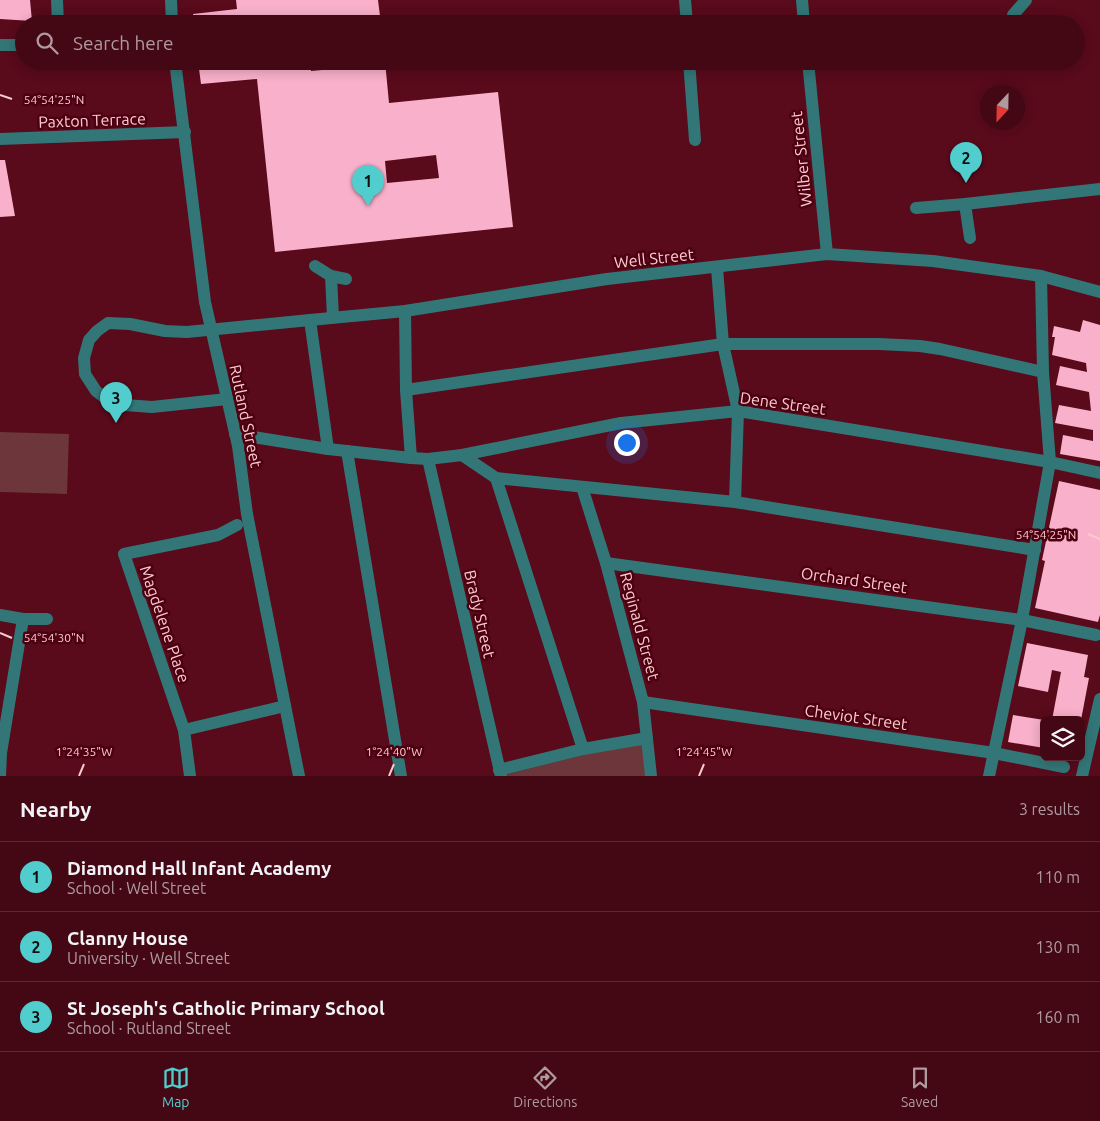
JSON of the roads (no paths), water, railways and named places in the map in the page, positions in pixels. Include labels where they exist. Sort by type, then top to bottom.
[{"type":"street","points":[[57,0],[58,15]]},
{"type":"street","points":[[171,0],[172,15]]},
{"type":"street","points":[[685,0],[686,15]]},
{"type":"street","points":[[802,0],[803,15]]},
{"type":"street","points":[[1013,15],[1026,0]]},
{"type":"street","points":[[0,45],[15,45]]},
{"type":"street","name":"Rutland Street","points":[[176,70],[205,302],[238,446],[247,514],[299,776]]},
{"type":"street","points":[[690,70],[695,140]]},
{"type":"street","name":"Wilber Street","points":[[809,70],[827,254]]},
{"type":"street","name":"Paxton Terrace","points":[[0,139],[184,132]]},
{"type":"street","points":[[916,208],[1100,189]]},
{"type":"street","points":[[965,204],[970,238]]},
{"type":"street","name":"Well Street","points":[[227,399],[152,407],[125,406],[108,400],[96,391],[85,374],[84,358],[89,340],[108,323],[130,324],[165,331],[210,330],[405,310],[607,279],[827,254],[933,261],[1041,276],[1100,292]]},
{"type":"street","points":[[316,266],[331,276],[346,279]]},
{"type":"street","points":[[717,268],[723,344],[738,411],[735,502]]},
{"type":"street","points":[[331,276],[332,317]]},
{"type":"street","points":[[989,776],[1022,620],[1050,462],[1043,372],[1041,276]]},
{"type":"street","points":[[405,310],[406,390],[411,458]]},
{"type":"street","points":[[310,320],[328,449]]},
{"type":"street","points":[[406,390],[723,344],[879,344],[920,346],[1043,372]]},
{"type":"street","name":"Dene Street","points":[[235,434],[328,449],[428,459],[462,455],[621,423],[738,411],[1050,462],[1100,472]]},
{"type":"street","points":[[347,451],[401,776]]},
{"type":"street","points":[[462,455],[496,478],[735,502],[1035,550]]},
{"type":"street","name":"Brady Street","points":[[428,459],[500,773]]},
{"type":"street","points":[[496,478],[583,749]]},
{"type":"street","name":"Reginald Street","points":[[582,487],[606,563],[643,702],[651,776]]},
{"type":"street","name":"Magdelene Place","points":[[190,776],[184,730],[124,554],[218,535],[237,525]]},
{"type":"street","name":"Orchard Street","points":[[606,563],[1022,620],[1096,635]]},
{"type":"street","points":[[0,615],[23,619],[47,620]]},
{"type":"street","points":[[0,776],[0,753],[23,619]]},
{"type":"street","points":[[1082,776],[1100,699]]},
{"type":"street","name":"Cheviot Street","points":[[643,702],[994,753],[1064,767]]},
{"type":"street","points":[[184,730],[285,706]]},
{"type":"street","points":[[500,773],[583,749],[647,738]]},
{"type":"place","name":"Clanny House","points":[[966,183]]},
{"type":"place","name":"Diamond Hall Infant Academy","points":[[368,206]]},
{"type":"place","name":"St Joseph's Catholic Primary School","points":[[116,423]]}]
